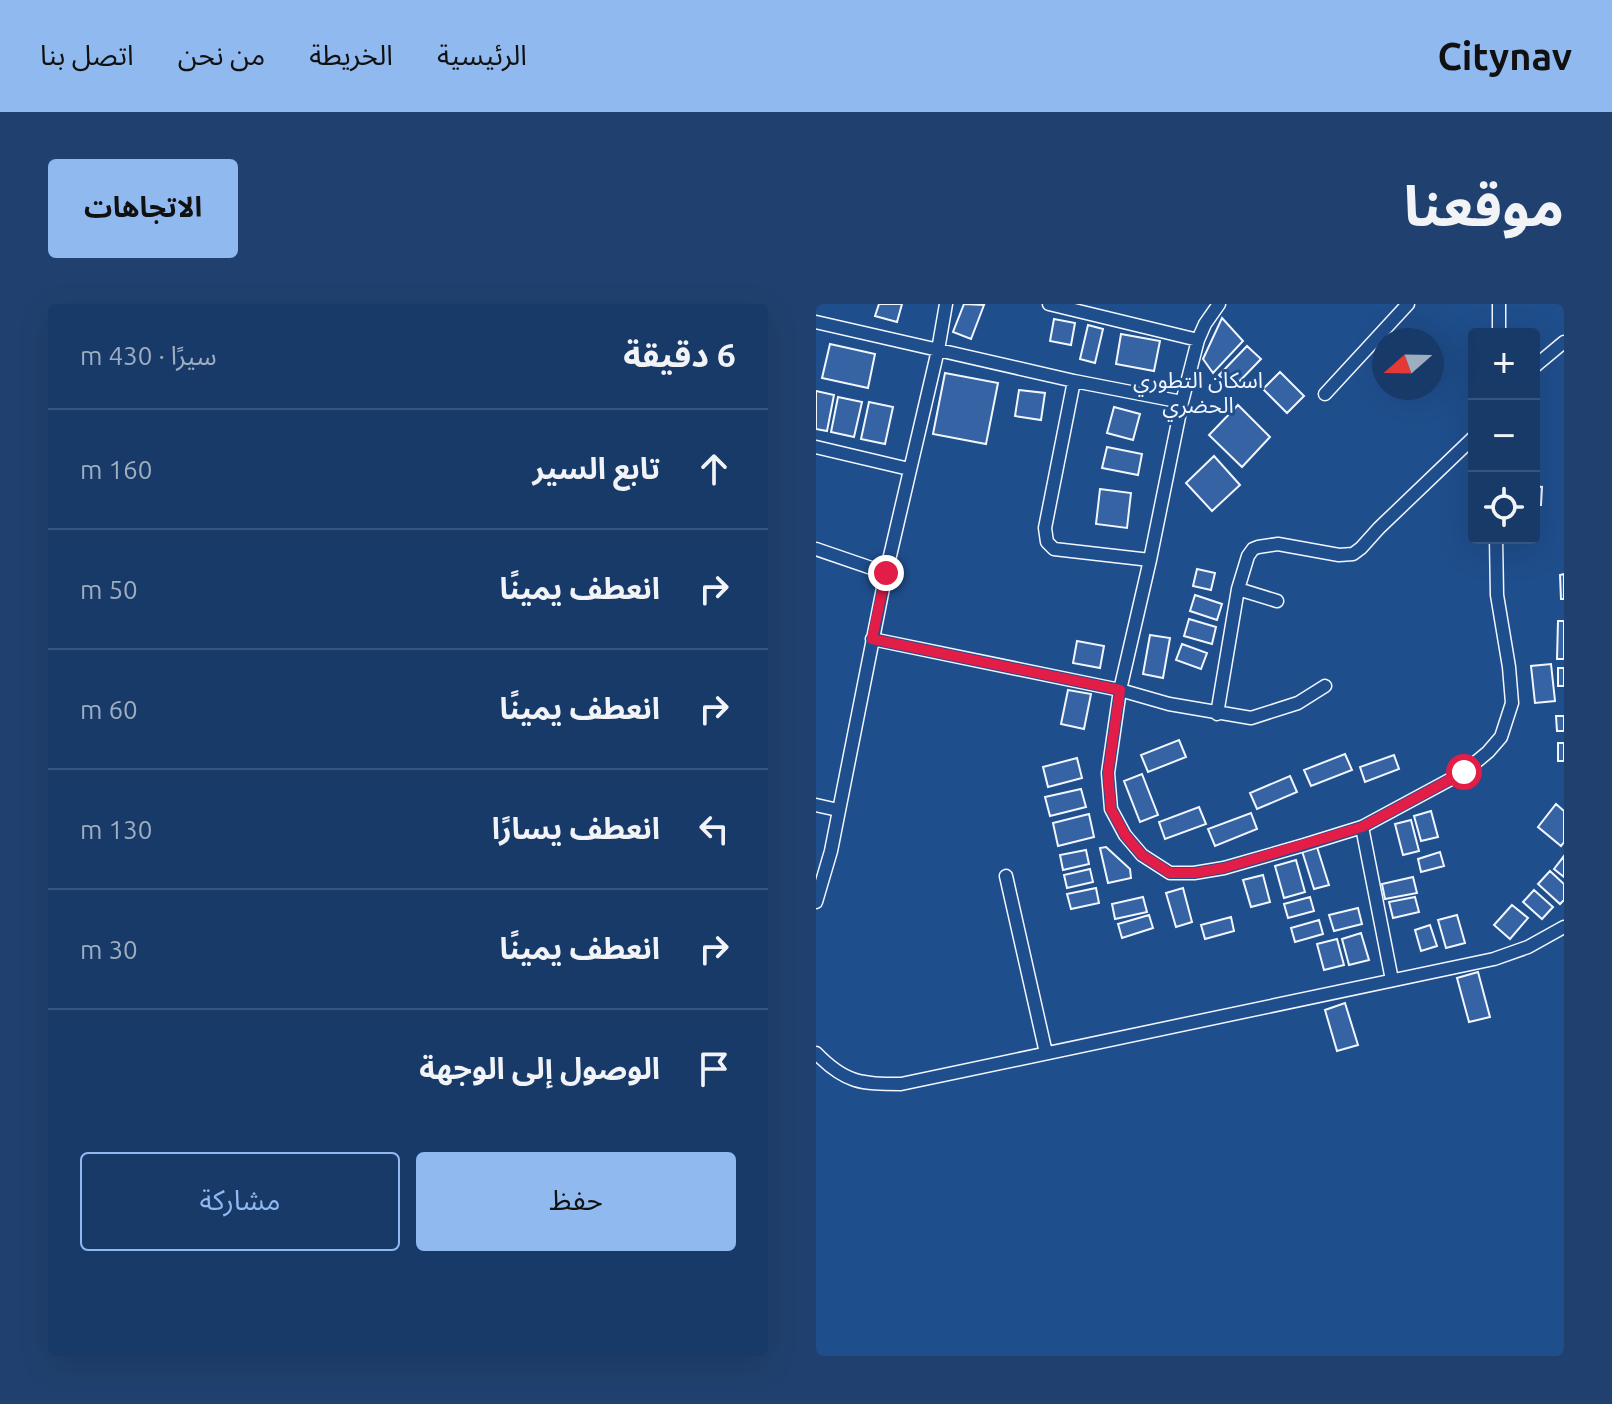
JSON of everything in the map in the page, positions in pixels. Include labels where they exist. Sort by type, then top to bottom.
[{"type":"street","points":[[816,902],[831,851],[872,639],[946,304]]},
{"type":"street","points":[[1049,304],[1198,340]]},
{"type":"street","points":[[1219,304],[1198,340],[1182,402],[1120,690],[1108,773],[1111,809],[1125,835],[1142,855],[1170,873],[1194,873],[1224,868],[1362,827],[1464,772],[1488,752],[1501,737],[1512,703],[1497,595],[1496,544]]},
{"type":"street","points":[[1325,394],[1408,304]]},
{"type":"street","points":[[1499,304],[1499,328]]},
{"type":"street","points":[[816,322],[1074,381],[1182,402]]},
{"type":"street","points":[[1540,362],[1564,342]]},
{"type":"street","points":[[1074,381],[1045,528],[1047,542],[1054,549],[1150,560]]},
{"type":"street","points":[[1217,714],[1238,589],[1253,549],[1278,544],[1339,555],[1353,554],[1468,443]]},
{"type":"street","points":[[816,447],[909,469]]},
{"type":"street","points":[[816,549],[886,573]]},
{"type":"street","points":[[1238,589],[1277,601]]},
{"type":"street","points":[[872,639],[1120,690],[1169,704],[1251,718],[1298,703],[1325,686]]},
{"type":"street","points":[[816,805],[838,810]]},
{"type":"street","points":[[1362,827],[1392,980]]},
{"type":"street","points":[[1006,876],[1046,1053]]},
{"type":"street","points":[[816,1053],[830,1068],[855,1082],[901,1084],[1494,959],[1528,947],[1564,927]]},
{"type":"building","points":[[879,304],[902,304],[897,322],[875,316]]},
{"type":"building","points":[[964,304],[984,305],[971,339],[953,332]]},
{"type":"building","points":[[1222,318],[1243,341],[1213,373],[1203,359]]},
{"type":"building","points":[[1054,319],[1075,323],[1071,345],[1050,341]]},
{"type":"building","points":[[1088,325],[1103,329],[1095,363],[1080,359]]},
{"type":"building","points":[[1121,334],[1160,341],[1154,371],[1116,364]]},
{"type":"building","points":[[830,344],[875,354],[868,388],[822,378]]},
{"type":"building","points":[[1247,346],[1261,359],[1232,389],[1219,375]]},
{"type":"building","points":[[1280,372],[1304,396],[1287,413],[1263,389]]},
{"type":"building","points":[[945,373],[998,383],[986,444],[933,434]]},
{"type":"building","points":[[1019,390],[1045,393],[1041,420],[1015,416]]},
{"type":"building","points":[[816,391],[834,395],[827,431],[816,429]]},
{"type":"building","points":[[838,397],[862,402],[854,437],[831,432]]},
{"type":"building","points":[[869,402],[893,407],[885,444],[861,439]]},
{"type":"building","points":[[1238,405],[1270,437],[1242,467],[1209,435]]},
{"type":"building","points":[[1114,407],[1140,414],[1133,440],[1107,433]]},
{"type":"building","points":[[1107,447],[1142,454],[1138,475],[1102,468]]},
{"type":"building","points":[[1214,456],[1240,485],[1212,511],[1186,483]]},
{"type":"building","points":[[1100,489],[1131,493],[1127,528],[1096,524]]},
{"type":"building","points":[[1197,569],[1215,573],[1211,590],[1193,586]]},
{"type":"building","points":[[1564,574],[1564,599],[1561,599],[1560,575]]},
{"type":"building","points":[[1195,595],[1222,604],[1217,620],[1190,611]]},
{"type":"building","points":[[1189,619],[1216,627],[1212,644],[1184,636]]},
{"type":"building","points":[[1558,621],[1564,621],[1564,659],[1557,659]]},
{"type":"building","points":[[1150,635],[1170,638],[1163,678],[1143,674]]},
{"type":"building","points":[[1077,641],[1104,646],[1100,668],[1073,663]]},
{"type":"building","points":[[1182,644],[1207,653],[1201,669],[1176,660]]},
{"type":"building","points":[[1551,664],[1555,701],[1535,703],[1531,666]]},
{"type":"building","points":[[1558,668],[1564,668],[1564,686],[1558,686]]},
{"type":"building","points":[[1068,690],[1091,694],[1084,729],[1061,724]]},
{"type":"building","points":[[1556,716],[1564,716],[1564,731],[1557,731]]},
{"type":"building","points":[[1179,740],[1186,757],[1148,772],[1141,755]]},
{"type":"building","points":[[1558,743],[1564,743],[1564,761],[1558,761]]},
{"type":"building","points":[[1345,754],[1352,770],[1311,786],[1304,770]]},
{"type":"building","points":[[1394,755],[1399,769],[1365,782],[1360,767]]},
{"type":"building","points":[[1077,758],[1082,778],[1048,787],[1043,767]]},
{"type":"building","points":[[1142,774],[1158,815],[1140,822],[1124,781]]},
{"type":"building","points":[[1290,776],[1297,792],[1257,809],[1250,793]]},
{"type":"building","points":[[1081,789],[1086,807],[1050,816],[1045,797]]},
{"type":"building","points":[[1556,804],[1564,811],[1564,842],[1561,846],[1538,827]]},
{"type":"building","points":[[1199,807],[1206,824],[1165,839],[1159,822]]},
{"type":"building","points":[[1431,811],[1438,837],[1421,841],[1414,816]]},
{"type":"building","points":[[1251,813],[1257,829],[1215,846],[1208,829]]},
{"type":"building","points":[[1089,814],[1094,837],[1058,846],[1053,823]]},
{"type":"building","points":[[1411,820],[1419,851],[1403,855],[1395,824]]},
{"type":"building","points":[[1106,847],[1130,869],[1131,878],[1108,883],[1100,848]]},
{"type":"building","points":[[1317,847],[1329,885],[1314,889],[1302,851]]},
{"type":"building","points":[[1086,850],[1089,864],[1063,870],[1060,855]]},
{"type":"building","points":[[1440,852],[1444,866],[1421,872],[1418,859]]},
{"type":"building","points":[[1564,856],[1564,877],[1554,869]]},
{"type":"building","points":[[1296,860],[1305,892],[1284,898],[1275,866]]},
{"type":"building","points":[[1090,869],[1093,882],[1067,888],[1064,875]]},
{"type":"building","points":[[1550,871],[1564,884],[1564,900],[1560,904],[1538,884]]},
{"type":"building","points":[[1263,875],[1270,902],[1251,907],[1243,880]]},
{"type":"building","points":[[1413,877],[1417,893],[1385,899],[1382,884]]},
{"type":"building","points":[[1096,888],[1099,903],[1071,909],[1067,894]]},
{"type":"building","points":[[1183,888],[1192,922],[1176,927],[1166,893]]},
{"type":"building","points":[[1534,890],[1553,907],[1542,919],[1523,902]]},
{"type":"building","points":[[1143,897],[1147,912],[1115,919],[1112,904]]},
{"type":"building","points":[[1310,897],[1314,911],[1288,918],[1284,904]]},
{"type":"building","points":[[1415,897],[1419,912],[1393,918],[1389,902]]},
{"type":"building","points":[[1512,905],[1528,918],[1510,939],[1494,925]]},
{"type":"building","points":[[1358,908],[1362,924],[1334,931],[1329,915]]},
{"type":"building","points":[[1149,915],[1153,928],[1122,938],[1118,924]]},
{"type":"building","points":[[1457,915],[1465,943],[1446,948],[1438,920]]},
{"type":"building","points":[[1231,917],[1234,931],[1205,939],[1201,925]]},
{"type":"building","points":[[1319,920],[1323,934],[1295,942],[1291,928]]},
{"type":"building","points":[[1430,925],[1437,946],[1421,951],[1415,930]]},
{"type":"building","points":[[1361,933],[1369,960],[1349,965],[1342,939]]},
{"type":"building","points":[[1337,939],[1344,965],[1324,970],[1317,944]]},
{"type":"building","points":[[1478,972],[1490,1017],[1469,1022],[1457,978]]},
{"type":"building","points":[[1345,1003],[1358,1045],[1337,1051],[1325,1010]]},
{"type":"district","name":"اسكان التطوري الحضري","points":[[1198,392]]},
{"type":"route","points":[[886,573],[872,639],[1120,690],[1108,773],[1111,809],[1125,835],[1142,855],[1170,873],[1224,868],[1362,827],[1464,772]]}]
